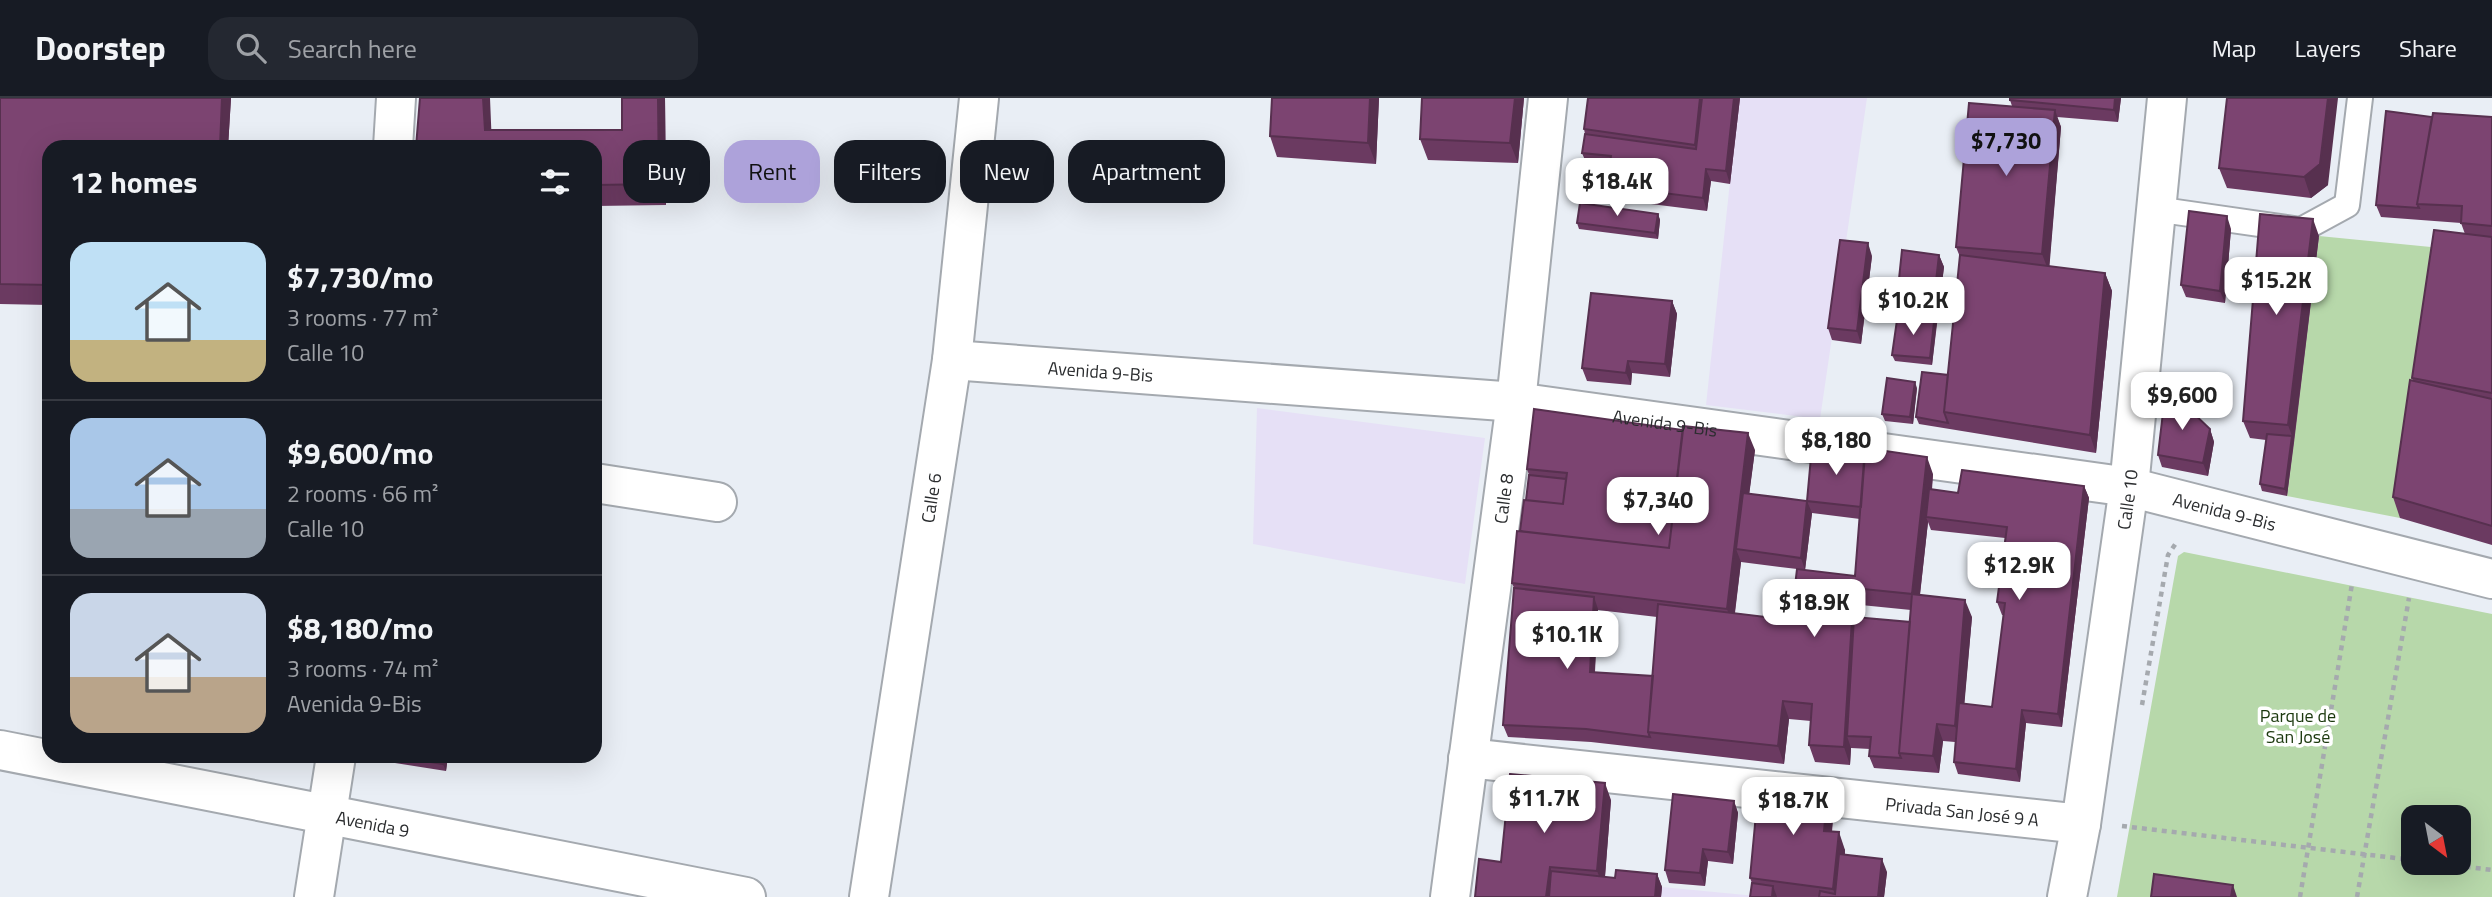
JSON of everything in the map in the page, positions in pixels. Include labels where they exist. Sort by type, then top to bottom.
[{"type":"street","points":[[393,140],[396,98]]},
{"type":"street","name":"Calle 6","points":[[869,897],[952,360],[979,98]]},
{"type":"street","name":"Calle 8","points":[[1450,897],[1516,402],[1548,98]]},
{"type":"street","name":"Calle 10","points":[[2067,897],[2081,824],[2129,487],[2167,98]]},
{"type":"street","name":"Avenida 9-Bis","points":[[952,360],[1516,402],[2129,487],[2492,579]]},
{"type":"street","points":[[602,484],[717,502]]},
{"type":"street","name":"Avenida 9","points":[[0,750],[42,758]]},
{"type":"street","name":"Privada San José 9 A","points":[[1468,758],[2081,824]]},
{"type":"street","name":"Avenida 9","points":[[65,763],[746,897]]},
{"type":"street","points":[[314,897],[335,763]]},
{"type":"lane","points":[[2155,209],[2301,230],[2347,205],[2360,98]]},
{"type":"path","points":[[2140,717],[2168,555],[2176,543],[2189,541]]},
{"type":"path","points":[[2300,897],[2353,574]]},
{"type":"path","points":[[2357,897],[2411,586]]},
{"type":"path","points":[[2119,838],[2121,826],[2401,859]]},
{"type":"path","points":[[2471,867],[2492,870]]},
{"type":"shaded area","points":[[1739,98],[1867,98],[1820,419],[1706,405]]},
{"type":"shaded area","points":[[1257,408],[1485,438],[1465,584],[1253,544]]},
{"type":"shaded area","points":[[1662,887],[1756,896],[1756,897],[1661,897]]},
{"type":"green space","points":[[2319,236],[2441,248],[2400,518],[2287,496]]},
{"type":"green space","name":"Parque de San José","points":[[2184,552],[2492,614],[2492,897],[2117,897],[2178,556]]},
{"type":"building","points":[[0,98],[222,98],[220,140],[42,140],[42,285],[0,284]]},
{"type":"building","points":[[420,98],[483,98],[485,130],[622,130],[622,98],[658,98],[658,140],[623,140],[623,185],[602,185],[602,140],[417,140]]},
{"type":"building","points":[[1272,98],[1370,98],[1368,143],[1270,136]]},
{"type":"building","points":[[1422,98],[1515,98],[1510,143],[1420,139]]},
{"type":"building","points":[[1588,98],[1700,98],[1695,145],[1584,129]]},
{"type":"building","points":[[1702,98],[1734,98],[1726,171],[1706,169],[1703,198],[1607,186],[1611,156],[1582,153],[1585,134],[1696,149]]},
{"type":"building","points":[[2010,98],[2115,98],[2114,110]]},
{"type":"building","points":[[2227,98],[2328,98],[2320,164],[2304,177],[2219,168]]},
{"type":"building","points":[[1969,103],[2055,110],[2042,254],[1956,247]]},
{"type":"building","points":[[2386,111],[2432,117],[2417,204],[2419,208],[2376,205]]},
{"type":"building","points":[[2433,113],[2492,117],[2492,226],[2461,223],[2462,206],[2417,204]]},
{"type":"building","points":[[1580,203],[1658,214],[1655,233],[1577,223]]},
{"type":"building","points":[[2189,211],[2227,216],[2220,291],[2181,285]]},
{"type":"building","points":[[2260,214],[2313,219],[2288,425],[2243,421]]},
{"type":"building","points":[[2434,230],[2492,237],[2492,393],[2412,378]]},
{"type":"building","points":[[1840,240],[1868,243],[1857,331],[1828,328]]},
{"type":"building","points":[[1902,250],[1939,255],[1932,316],[1896,308]]},
{"type":"building","points":[[1960,255],[2105,273],[2090,435],[1944,412]]},
{"type":"building","points":[[1591,293],[1672,301],[1665,364],[1628,361],[1626,373],[1582,368]]},
{"type":"building","points":[[1898,313],[1934,322],[1930,358],[1892,355]]},
{"type":"building","points":[[1922,372],[1948,375],[1944,412],[1948,423],[1916,417]]},
{"type":"building","points":[[1887,378],[1915,382],[1910,417],[1882,414]]},
{"type":"building","points":[[2410,380],[2492,399],[2492,526],[2393,497]]},
{"type":"building","points":[[2166,387],[2210,429],[2203,463],[2158,455]]},
{"type":"building","points":[[1534,409],[1683,430],[1669,548],[1520,531],[1524,500],[1563,504],[1567,473],[1527,469]]},
{"type":"building","points":[[1683,426],[1748,433],[1727,609],[1512,583],[1517,531],[1669,548]]},
{"type":"building","points":[[2267,434],[2292,436],[2285,489],[2260,484]]},
{"type":"building","points":[[1812,446],[1865,453],[1861,507],[1807,501]]},
{"type":"building","points":[[1865,448],[1927,457],[1912,594],[1854,588],[1844,747],[1809,745],[1812,704],[1783,701],[1778,746],[1648,732],[1658,604],[1791,620],[1797,569],[1855,576]]},
{"type":"building","points":[[1962,470],[2084,486],[2058,714],[2022,710],[2016,769],[1954,762],[1959,703],[1992,707],[2005,603],[1997,602],[2007,527],[1926,517],[1929,489],[1958,493]]},
{"type":"building","points":[[1529,475],[1566,479],[1563,504],[1526,500]]},
{"type":"building","points":[[1743,493],[1807,501],[1801,558],[1736,549]]},
{"type":"building","points":[[1514,588],[1594,597],[1590,672],[1653,676],[1648,732],[1650,737],[1586,729],[1503,725]]},
{"type":"building","points":[[1912,594],[1965,600],[1955,726],[1937,724],[1933,756],[1899,753]]},
{"type":"building","points":[[1854,617],[1910,622],[1899,753],[1901,758],[1869,756],[1871,737],[1847,736]]},
{"type":"building","points":[[1510,774],[1605,783],[1597,871],[1550,867],[1546,897],[1475,897],[1479,859],[1501,862]]},
{"type":"building","points":[[1759,782],[1828,790],[1824,831],[1839,832],[1833,889],[1750,878]]},
{"type":"building","points":[[1673,794],[1734,801],[1728,852],[1703,849],[1700,873],[1665,870]]},
{"type":"building","points":[[1839,854],[1882,859],[1878,897],[1819,897],[1820,891],[1835,894]]},
{"type":"building","points":[[1616,870],[1657,874],[1655,897],[1549,897],[1551,871],[1615,878]]},
{"type":"building","points":[[2154,874],[2233,885],[2231,897],[2151,897]]},
{"type":"building","points":[[1752,883],[1773,886],[1772,897],[1750,897]]}]
